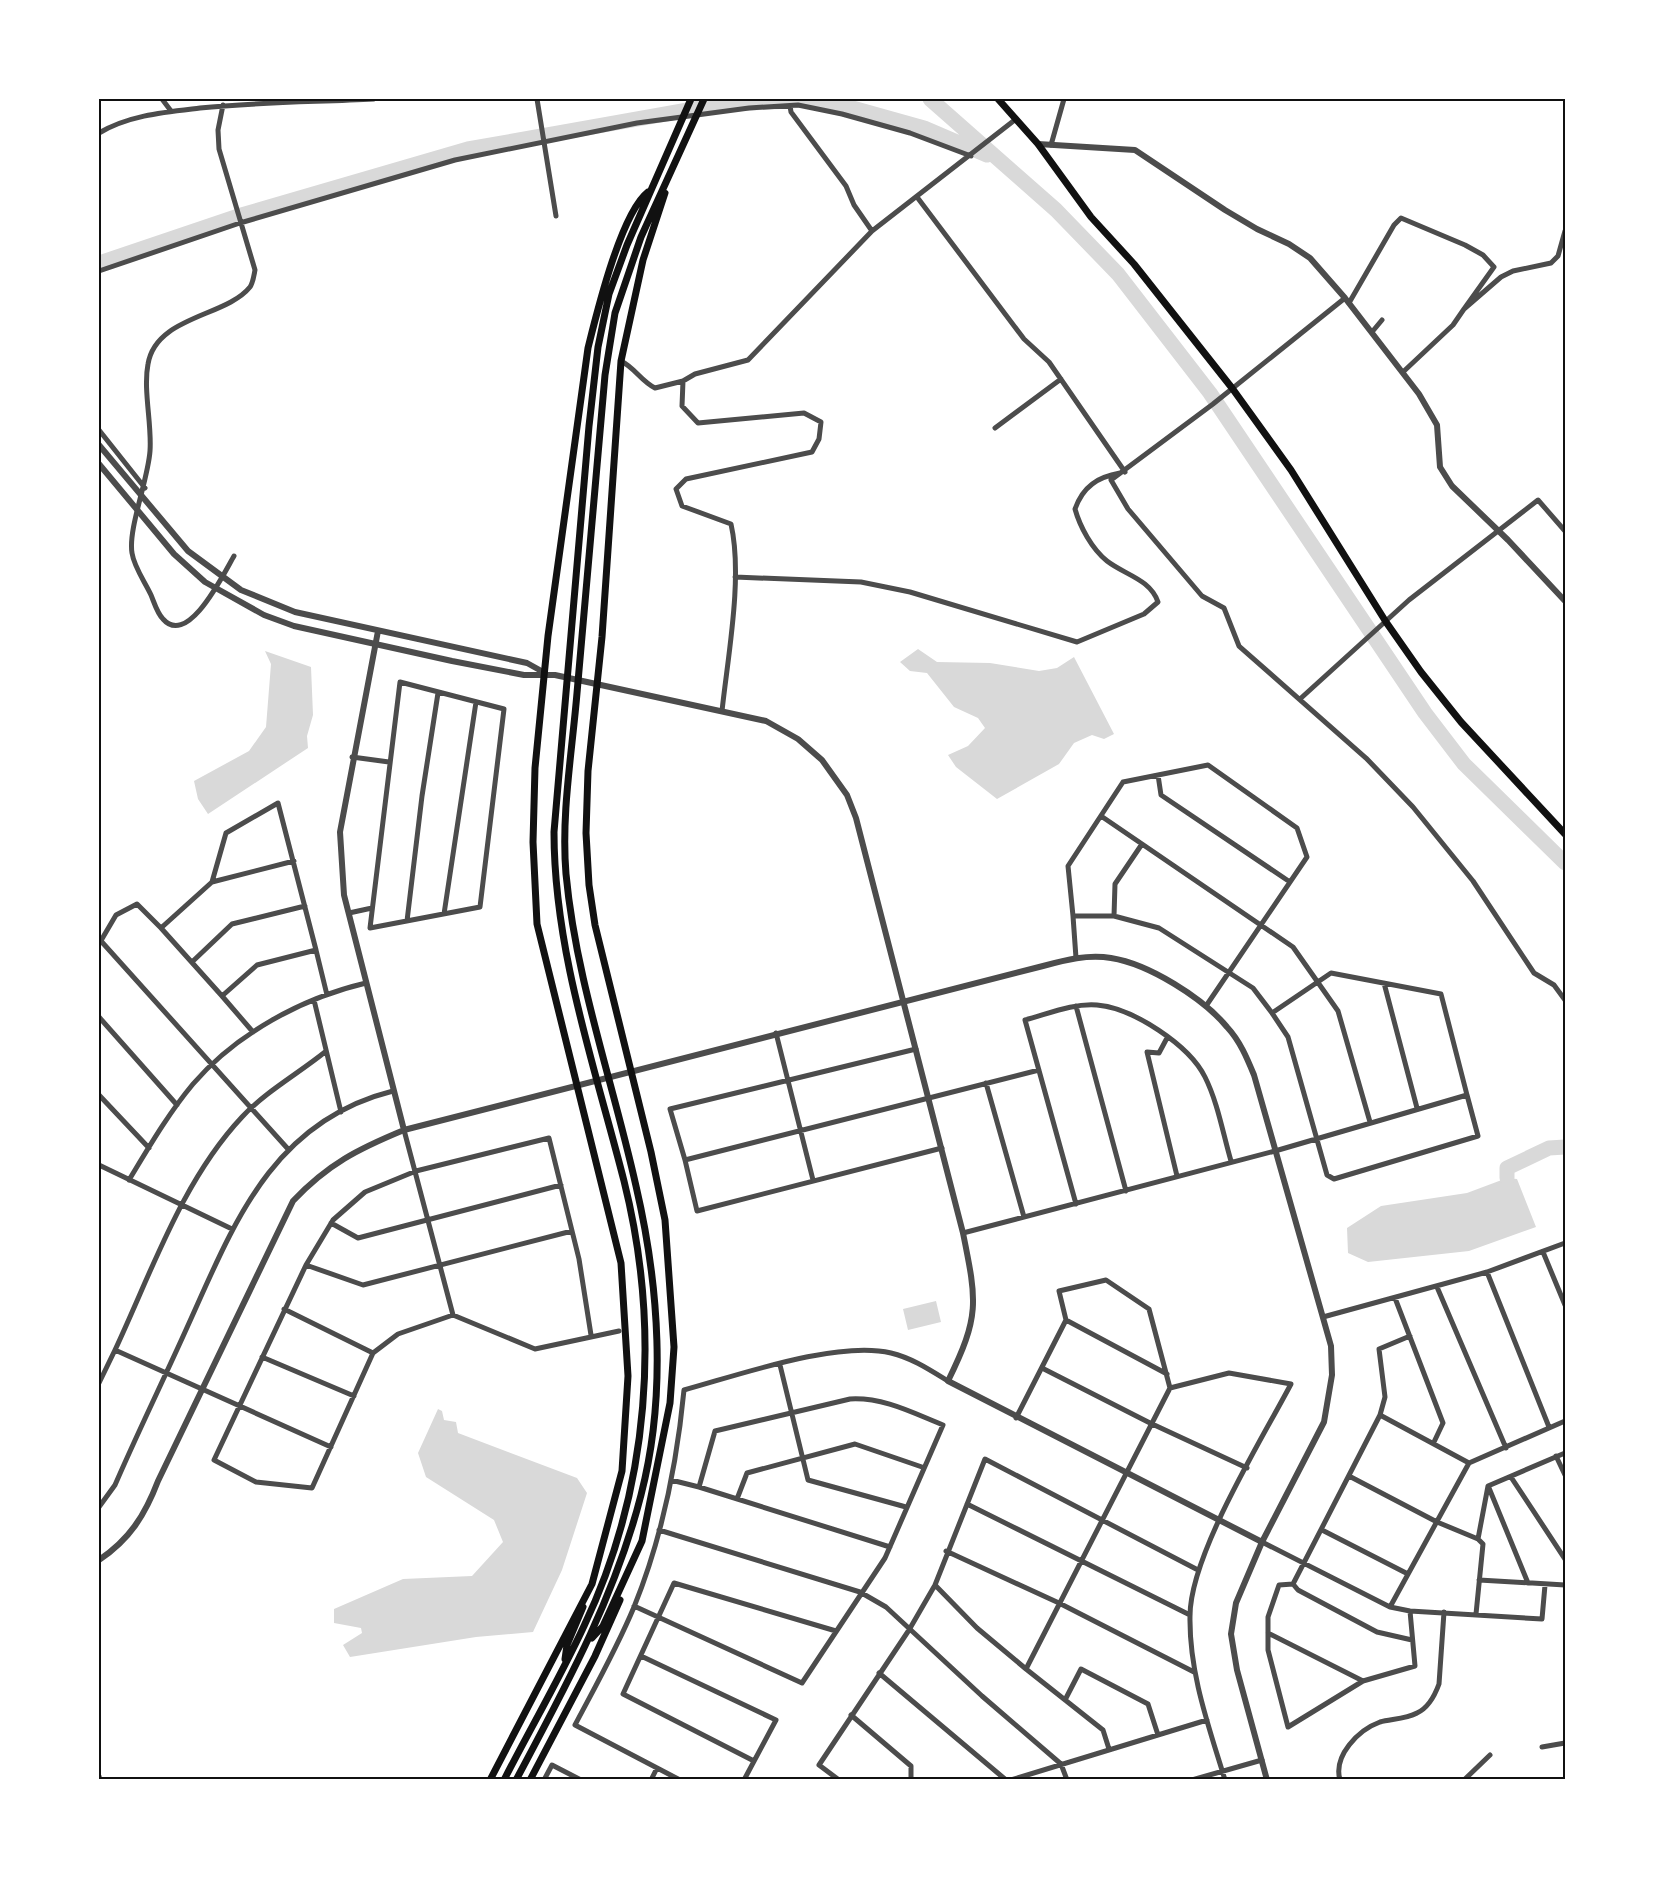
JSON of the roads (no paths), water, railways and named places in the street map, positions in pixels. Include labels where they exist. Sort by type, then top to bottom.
[{"type":"main road","points":[[504,1780],[585,1625],[608,1566],[630,1491],[643,1413],[646,1343],[640,1263],[624,1184],[560,918],[554,851],[556,795],[598,347],[609,294],[650,190],[691,99]]},
{"type":"main road","points":[[516,1780],[588,1643],[618,1570],[641,1494],[649,1456],[657,1343],[654,1284],[645,1227],[571,916],[566,869],[567,796],[605,375],[615,313],[641,237],[704,99]]},
{"type":"main road","points":[[1001,100],[1038,144],[1091,217],[1134,264],[1291,470],[1420,672],[1461,722],[1565,834]]},
{"type":"main road","points":[[588,1643],[603,1626],[625,1583],[642,1541],[670,1403],[674,1347],[665,1220],[632,1072],[607,980],[589,885],[586,833],[588,771],[598,684],[621,361],[643,260],[670,173]]},
{"type":"main road","points":[[564,1664],[567,1645],[592,1584],[622,1471],[628,1376],[621,1263],[537,924],[533,842],[535,768],[578,406],[588,348],[598,305],[619,245],[639,199],[650,190]]},
{"type":"main road","points":[[531,1780],[617,1610],[625,1583]]},
{"type":"main road","points":[[490,1780],[592,1584]]},
{"type":"street","points":[[162,99],[171,111]]},
{"type":"street","points":[[99,133],[112,125],[171,111],[266,101],[374,99]]},
{"type":"street","points":[[537,99],[556,216]]},
{"type":"street","points":[[1052,145],[1064,99]]},
{"type":"street","points":[[99,271],[240,223],[455,160],[636,123],[749,108],[790,106],[799,102],[910,133],[971,156]]},
{"type":"street","points":[[223,105],[218,130],[219,149],[255,270],[251,287],[238,297],[177,326],[160,340],[148,363],[150,450],[145,488],[134,528],[132,554],[163,620],[182,626],[194,617],[234,556]]},
{"type":"street","points":[[790,106],[791,112],[846,186],[854,205],[872,231]]},
{"type":"street","points":[[621,361],[633,367],[645,383],[655,388],[683,381],[695,374],[748,360],[872,231],[1016,119]]},
{"type":"street","points":[[1038,144],[1135,150],[1233,215],[1289,243],[1310,258],[1347,300],[1403,372],[1437,425],[1440,467],[1452,486],[1565,601]]},
{"type":"street","points":[[916,197],[1024,339],[1049,362],[1062,379],[1125,472]]},
{"type":"street","points":[[1403,372],[1453,325],[1494,267],[1490,261],[1465,245],[1401,218],[1394,225],[1347,300],[1125,472],[1111,480],[1128,509],[1202,596],[1224,608],[1239,646],[1366,758],[1413,807],[1473,881],[1534,973],[1554,985],[1565,1000]]},
{"type":"street","points":[[1464,309],[1501,278],[1513,271],[1551,262],[1558,256],[1565,231]]},
{"type":"street","points":[[1372,332],[1382,320]]},
{"type":"street","points":[[995,428],[1062,379]]},
{"type":"street","points":[[683,381],[682,406],[698,423],[804,413],[820,422],[819,439],[812,452],[686,479],[676,489],[682,506],[731,524],[735,541],[735,577],[723,711]]},
{"type":"street","points":[[99,430],[145,488]]},
{"type":"street","points":[[99,445],[174,536],[221,577],[276,606],[527,663],[545,673]]},
{"type":"street","points":[[99,464],[174,554],[215,588],[274,619],[375,644],[524,675],[545,673],[765,721],[798,739],[822,760],[847,795],[860,833],[963,1233],[974,1288],[974,1310],[967,1341],[948,1381]]},
{"type":"street","points":[[735,577],[861,582],[910,592],[1077,642],[1136,618],[1158,602],[1148,584],[1098,553],[1075,509],[1082,494],[1099,477],[1125,472]]},
{"type":"street","points":[[1300,699],[1409,600],[1538,500],[1565,531]]},
{"type":"street","points":[[378,631],[352,757],[340,832],[340,864],[349,913],[393,1091],[453,1315]]},
{"type":"street","points":[[400,682],[476,702],[504,709],[480,907],[370,928],[400,682]]},
{"type":"street","points":[[407,921],[422,796],[438,693]]},
{"type":"street","points":[[444,914],[476,702]]},
{"type":"street","points":[[352,757],[389,762]]},
{"type":"street","points":[[1076,958],[1068,866],[1124,782],[1208,765],[1297,828],[1307,856],[1206,1006]]},
{"type":"street","points":[[1158,775],[1161,795],[1290,882]]},
{"type":"street","points":[[212,882],[226,834],[278,803],[327,995]]},
{"type":"street","points":[[1101,816],[1293,946],[1338,1011],[1370,1122]]},
{"type":"street","points":[[1114,916],[1115,884],[1142,844]]},
{"type":"street","points":[[161,928],[212,882],[294,861]]},
{"type":"street","points":[[253,1032],[192,962],[137,904],[116,915],[100,942],[288,1149]]},
{"type":"street","points":[[192,962],[232,924],[305,906]]},
{"type":"street","points":[[349,913],[372,908]]},
{"type":"street","points":[[1073,916],[1114,916],[1159,928],[1253,988],[1288,1037],[1327,1175],[1334,1179],[1478,1136],[1441,994],[1331,973],[1272,1013]]},
{"type":"street","points":[[222,996],[257,965],[316,950]]},
{"type":"street","points":[[99,1560],[117,1548],[141,1520],[293,1201],[314,1179],[336,1161],[404,1130],[1076,958],[1109,957],[1127,961],[1166,980],[1206,1006],[1227,1027],[1243,1050],[1254,1075],[1331,1346],[1330,1400],[1324,1422],[1262,1542],[1236,1603],[1231,1634],[1237,1670],[1268,1780]]},
{"type":"street","points":[[129,1180],[177,1105],[212,1065],[253,1032],[314,1000],[366,983]]},
{"type":"street","points":[[1384,983],[1417,1108]]},
{"type":"street","points":[[314,1000],[341,1112]]},
{"type":"street","points":[[1076,1204],[1025,1020],[1076,1006],[1097,1005],[1119,1009],[1143,1021],[1188,1054],[1206,1079],[1231,1161]]},
{"type":"street","points":[[1076,1006],[1126,1191]]},
{"type":"street","points":[[99,1017],[177,1105]]},
{"type":"street","points":[[776,1034],[813,1180]]},
{"type":"street","points":[[1167,1038],[1159,1053],[1147,1052],[1177,1176]]},
{"type":"street","points":[[916,1049],[670,1109],[698,1211],[942,1148]]},
{"type":"street","points":[[99,1383],[182,1207],[211,1154],[251,1109],[326,1052]]},
{"type":"street","points":[[685,1160],[1039,1070]]},
{"type":"street","points":[[986,1083],[1024,1217]]},
{"type":"street","points":[[99,1507],[114,1485],[232,1229],[255,1188],[288,1149],[341,1112],[393,1091]]},
{"type":"street","points":[[99,1095],[149,1148]]},
{"type":"street","points":[[963,1233],[1275,1151],[1316,1137],[1467,1095]]},
{"type":"street","points":[[591,1335],[572,1231],[549,1138],[416,1171],[365,1192],[331,1223],[306,1265],[214,1460],[256,1482],[312,1488],[373,1353],[398,1334],[453,1315],[535,1349],[619,1330]]},
{"type":"street","points":[[99,1165],[182,1207],[232,1229]]},
{"type":"street","points":[[331,1223],[358,1238],[561,1185]]},
{"type":"street","points":[[306,1265],[363,1285],[572,1231]]},
{"type":"street","points":[[1323,1317],[1487,1272],[1565,1243]]},
{"type":"street","points":[[1543,1252],[1565,1305]]},
{"type":"street","points":[[1487,1272],[1549,1428]]},
{"type":"street","points":[[1016,1418],[1066,1320],[1059,1292],[1106,1280],[1149,1309],[1170,1388],[1150,1423],[1026,1669]]},
{"type":"street","points":[[1437,1287],[1506,1448]]},
{"type":"street","points":[[1395,1298],[1443,1423],[1434,1442]]},
{"type":"street","points":[[285,1310],[373,1353]]},
{"type":"street","points":[[1066,1320],[1167,1374]]},
{"type":"street","points":[[1293,1584],[1380,1415],[1385,1397],[1379,1349],[1410,1336]]},
{"type":"street","points":[[680,1780],[574,1725],[634,1606],[659,1530],[680,1439],[684,1390],[836,1351],[865,1349],[911,1359],[1016,1418],[1390,1607],[1410,1611],[1542,1619],[1545,1585]]},
{"type":"street","points":[[115,1350],[331,1447]]},
{"type":"street","points":[[262,1357],[354,1396]]},
{"type":"street","points":[[780,1365],[808,1480],[906,1507]]},
{"type":"street","points":[[1042,1368],[1150,1423],[1247,1468]]},
{"type":"street","points":[[1170,1388],[1229,1373],[1292,1384],[1220,1521],[1198,1569],[1190,1615],[1194,1672],[1225,1780]]},
{"type":"street","points":[[634,1606],[802,1683],[860,1592],[885,1558],[922,1467],[943,1425],[867,1398],[792,1412],[716,1431],[699,1487]]},
{"type":"street","points":[[1380,1415],[1469,1462]]},
{"type":"street","points":[[1390,1607],[1469,1462],[1565,1421]]},
{"type":"street","points":[[737,1499],[747,1473],[855,1444],[922,1467]]},
{"type":"street","points":[[1488,1486],[1565,1453]]},
{"type":"street","points":[[1556,1456],[1565,1475]]},
{"type":"street","points":[[839,1780],[819,1765],[909,1630],[935,1585],[946,1551],[986,1459],[1198,1569]]},
{"type":"street","points":[[1349,1476],[1437,1522],[1478,1539],[1483,1544],[1476,1614]]},
{"type":"street","points":[[1511,1477],[1565,1559]]},
{"type":"street","points":[[671,1480],[890,1547]]},
{"type":"street","points":[[1478,1539],[1488,1486]]},
{"type":"street","points":[[1488,1486],[1528,1583]]},
{"type":"street","points":[[967,1504],[1190,1615]]},
{"type":"street","points":[[659,1530],[860,1592],[886,1607],[1061,1764],[1067,1780]]},
{"type":"street","points":[[1322,1530],[1408,1574]]},
{"type":"street","points":[[946,1551],[1059,1603],[1194,1672]]},
{"type":"street","points":[[1479,1580],[1565,1585]]},
{"type":"street","points":[[754,1761],[623,1694],[674,1583],[836,1631]]},
{"type":"street","points":[[1293,1584],[1279,1585],[1268,1617],[1268,1650],[1288,1727],[1363,1681],[1415,1666],[1410,1611]]},
{"type":"street","points":[[1293,1584],[1298,1590],[1377,1632],[1412,1640]]},
{"type":"street","points":[[935,1585],[977,1628],[1103,1730],[1109,1749]]},
{"type":"street","points":[[1340,1780],[1338,1765],[1353,1740],[1377,1723],[1417,1713],[1435,1694],[1439,1684],[1444,1612]]},
{"type":"street","points":[[1268,1633],[1363,1681]]},
{"type":"street","points":[[641,1656],[715,1689],[776,1720],[744,1780]]},
{"type":"street","points":[[1065,1700],[1082,1669],[1148,1704],[1158,1735]]},
{"type":"street","points":[[879,1673],[1006,1780]]},
{"type":"street","points":[[851,1715],[911,1766],[911,1780]]},
{"type":"street","points":[[1011,1780],[1207,1720]]},
{"type":"street","points":[[1542,1747],[1565,1743]]},
{"type":"street","points":[[1464,1780],[1490,1755]]},
{"type":"street","points":[[1192,1780],[1262,1760]]},
{"type":"street","points":[[544,1780],[552,1765],[581,1780]]},
{"type":"street","points":[[651,1780],[657,1768]]},
{"type":"street","points":[[99,1776],[100,1780]]},
{"type":"waterway","points":[[930,99],[1056,210],[1118,274],[1210,393],[1425,713],[1464,764],[1565,863]]},
{"type":"waterway","points":[[99,263],[238,216],[468,149],[716,105],[806,100],[849,107],[924,128],[987,155]]},
{"type":"waterway","points":[[1507,1178],[1507,1168],[1549,1148],[1565,1147]]}]
